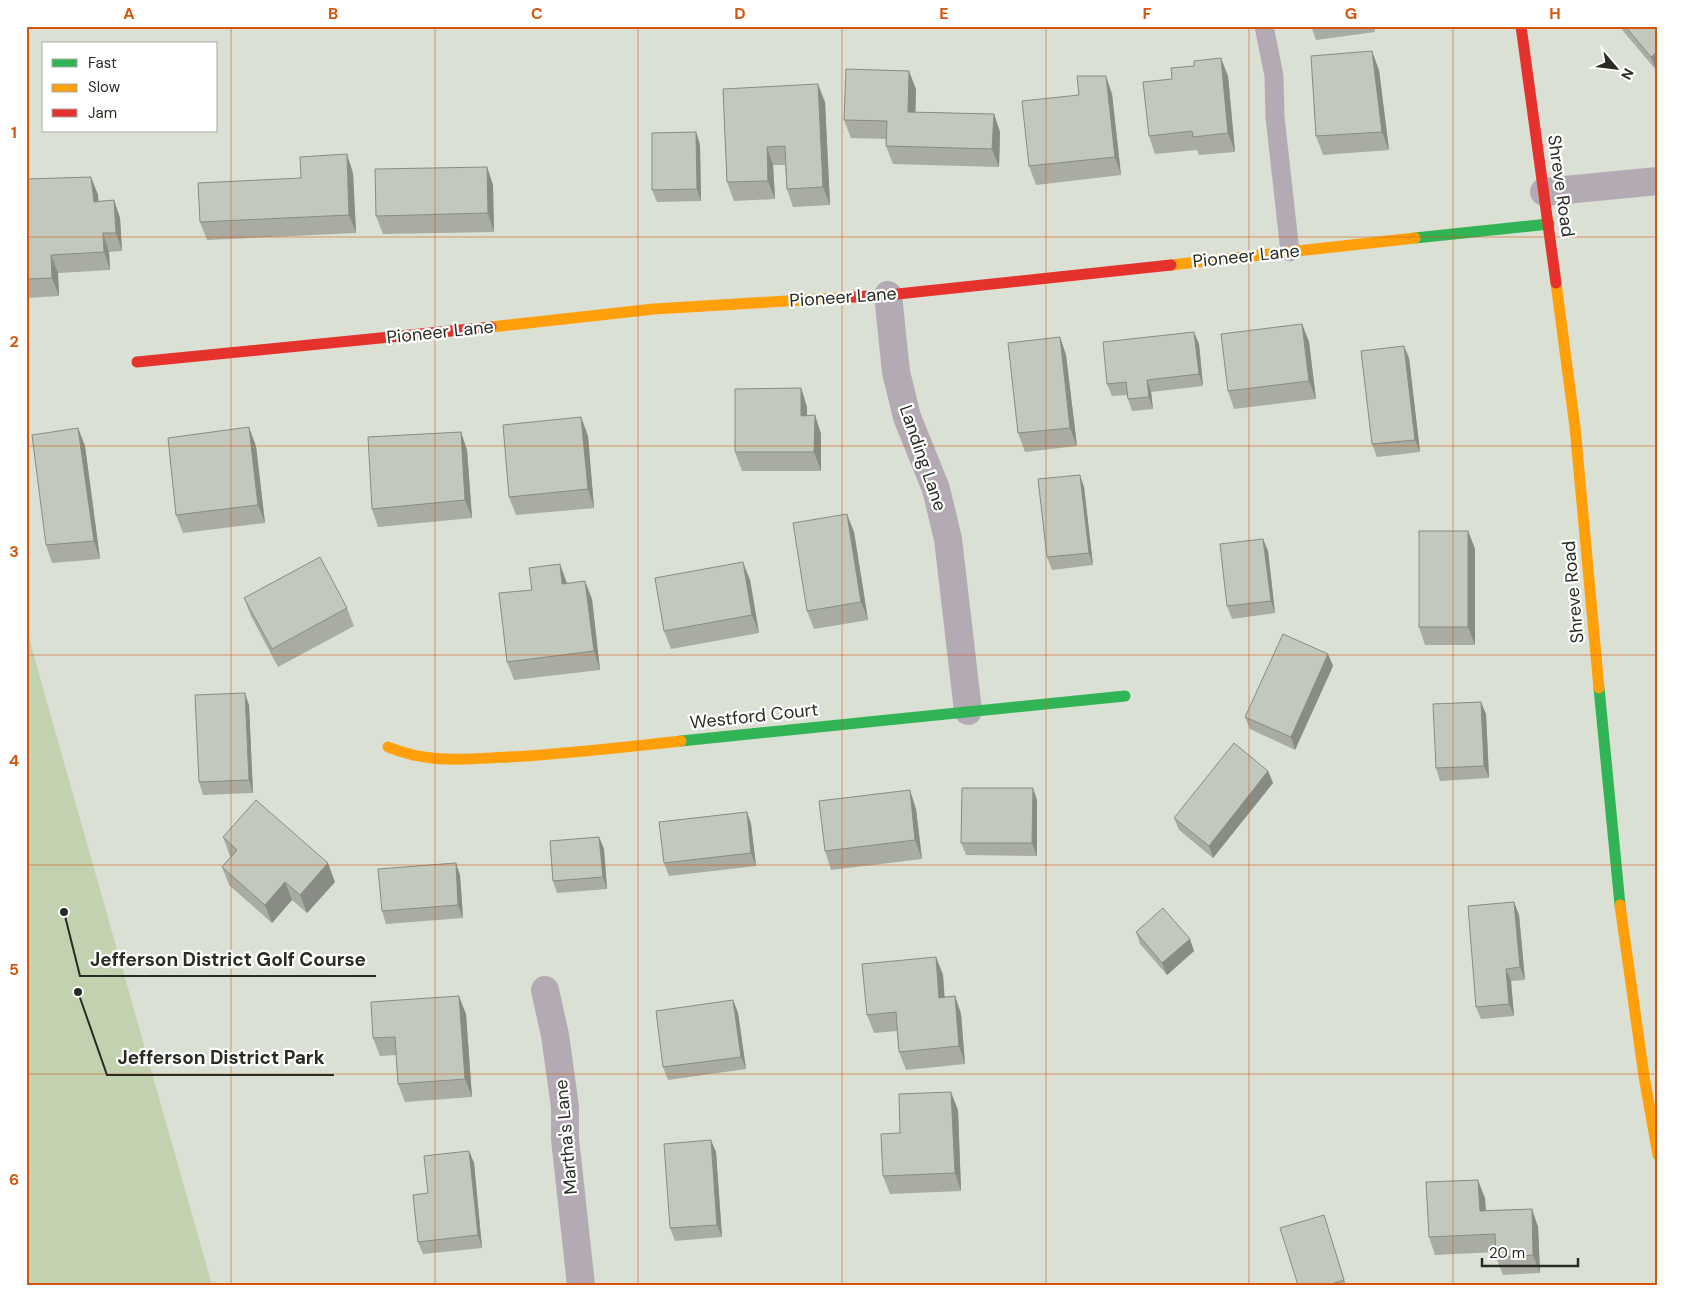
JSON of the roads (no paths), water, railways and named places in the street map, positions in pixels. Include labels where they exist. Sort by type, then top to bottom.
[{"type":"street","name":"Shreve Road","points":[[1521,26],[1575,426],[1610,810],[1625,946],[1658,1156]]},
{"type":"street","points":[[1544,192],[1658,182]]},
{"type":"street","name":"Pioneer Lane","points":[[137,362],[654,309],[888,294],[1549,224]]},
{"type":"street","name":"Landing Lane","points":[[888,294],[896,372],[907,417],[936,488],[948,539],[968,711]]},
{"type":"street","name":"Westford Court","points":[[388,747],[405,754],[444,760],[552,754],[1125,696]]},
{"type":"street","name":"Martha's Lane","points":[[545,990],[555,1035],[566,1107],[565,1138],[581,1285]]},
{"type":"lane","points":[[1264,26],[1274,76],[1275,117],[1290,252]]},
{"type":"place","name":"Jefferson District Golf Course","points":[[64,912]]},
{"type":"place","name":"Jefferson District Park","points":[[78,992]]}]
